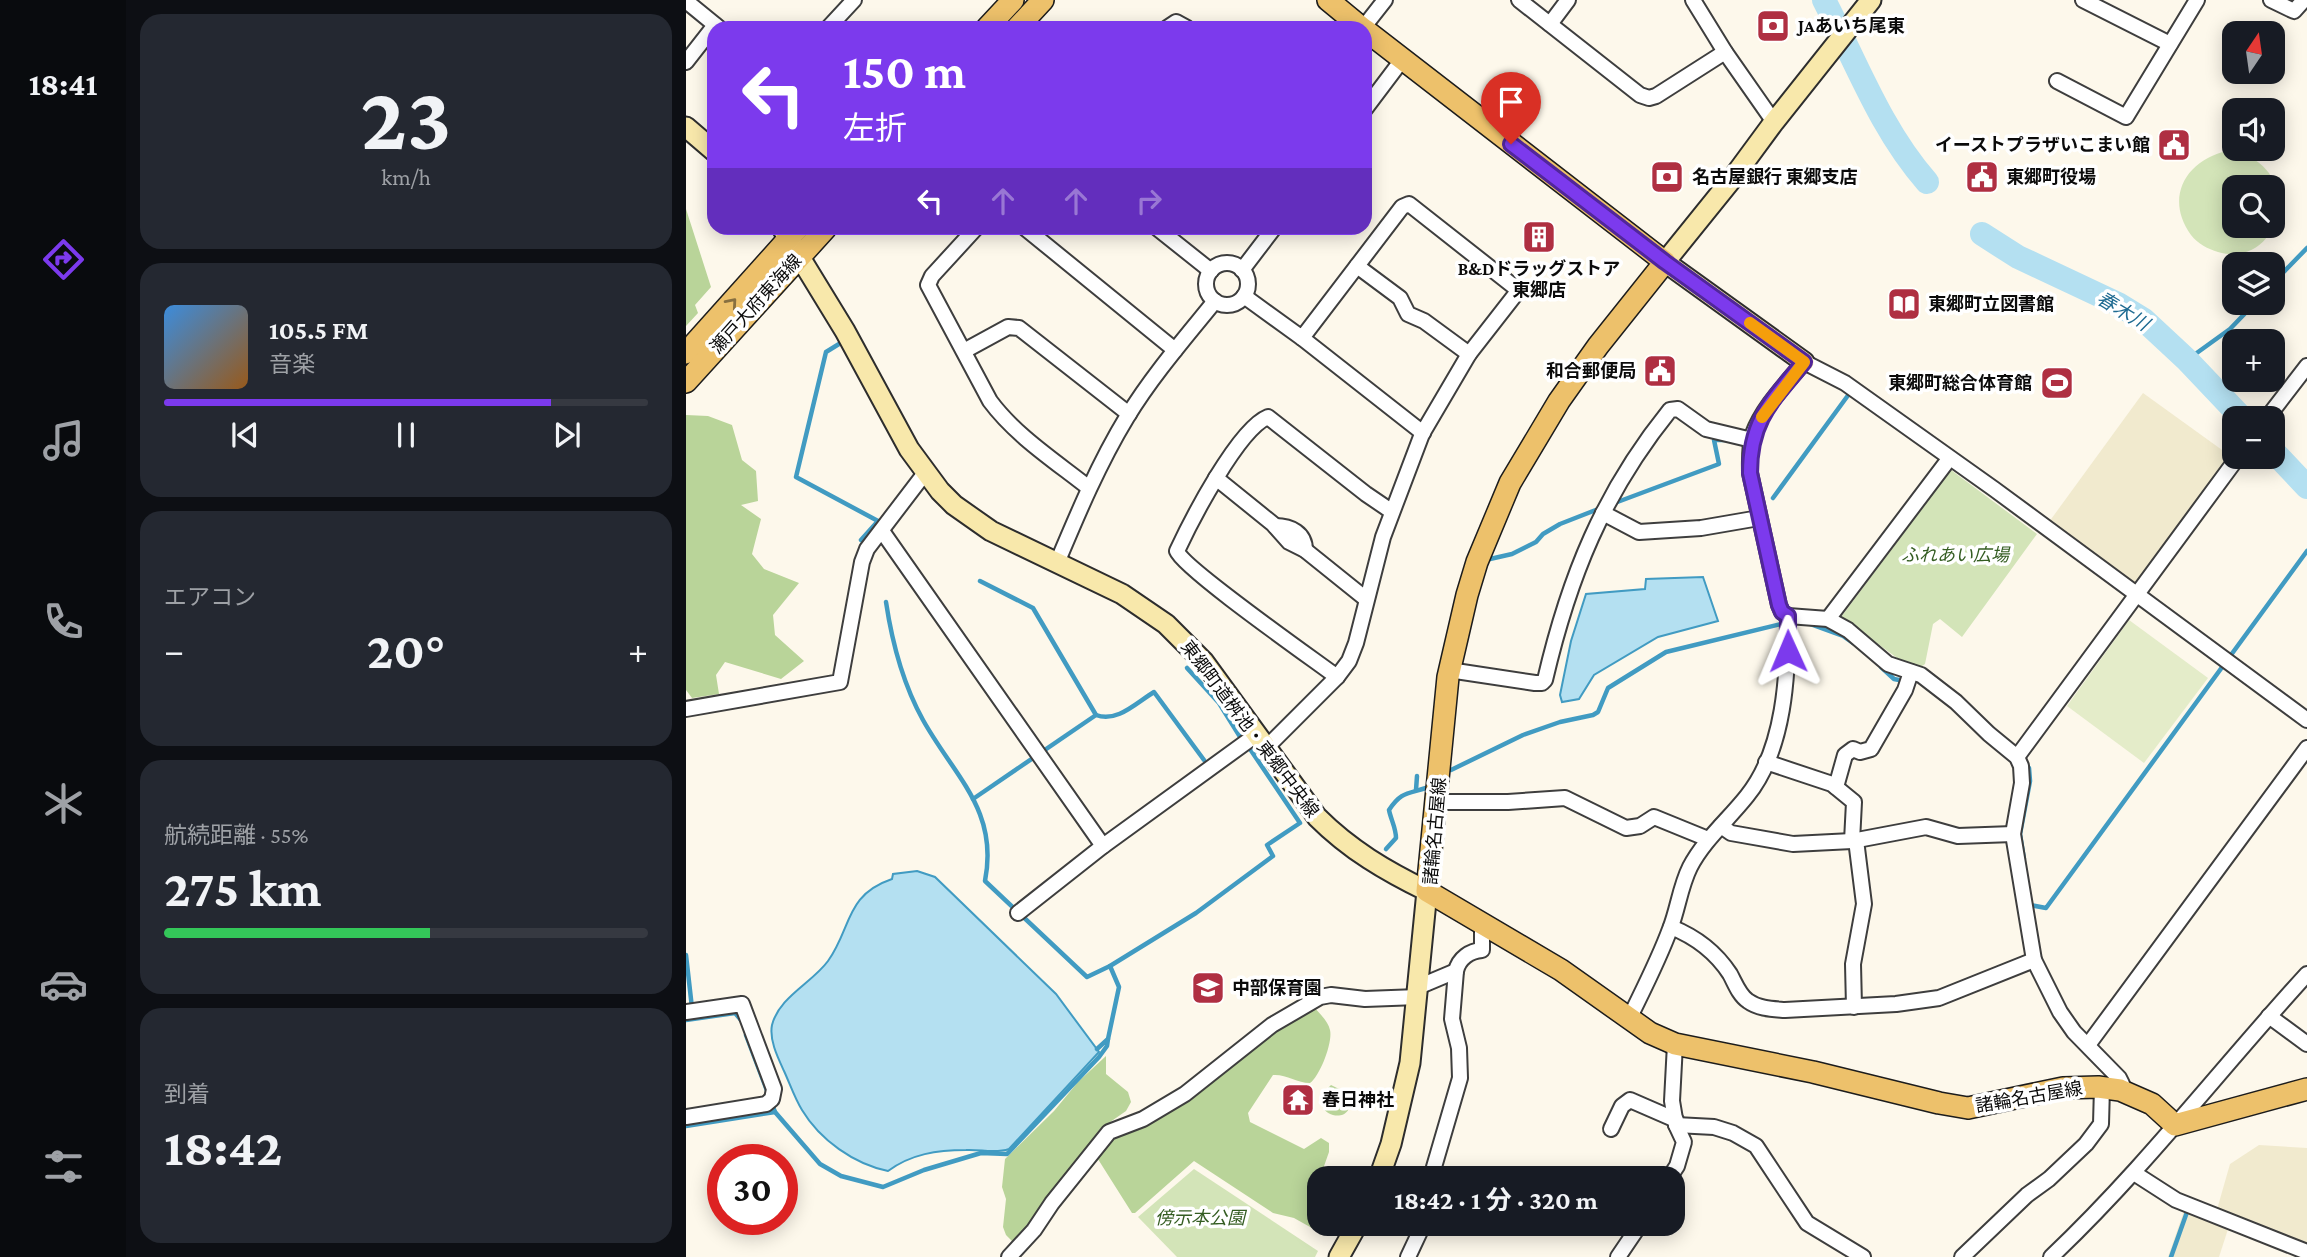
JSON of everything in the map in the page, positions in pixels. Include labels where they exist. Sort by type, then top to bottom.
[{"type":"main road","points":[[994,21],[1013,0]]},
{"type":"main road","points":[[1024,21],[1043,0]]},
{"type":"main road","points":[[1328,0],[1353,21]]},
{"type":"main road","points":[[1372,36],[1665,262]]},
{"type":"main road","name":"瀬戸大府東海線","points":[[686,353],[792,237]]},
{"type":"main road","name":"瀬戸大府東海線","points":[[686,382],[792,237]]},
{"type":"main road","name":"諸輪名古屋線","points":[[1665,262],[1576,375],[1510,482],[1477,562],[1449,670],[1427,891],[1561,970],[1650,1033],[1675,1044],[1969,1108],[2063,1088],[2111,1089],[2152,1104],[2175,1125]]},
{"type":"main road","points":[[2175,1125],[2307,1089]]},
{"type":"street","points":[[832,0],[849,5],[834,21]]},
{"type":"street","points":[[1369,21],[1385,0]]},
{"type":"street","points":[[1520,0],[1640,95],[1649,98],[1725,52]]},
{"type":"street","points":[[1550,24],[1568,0]]},
{"type":"street","points":[[1693,0],[1725,52],[1774,122]]},
{"type":"street","points":[[1871,0],[1665,262],[1804,362],[1845,383],[2307,720]]},
{"type":"street","points":[[2083,0],[2170,44]]},
{"type":"street","points":[[2057,81],[2126,117],[2197,0]]},
{"type":"street","points":[[2271,0],[2294,11],[2304,0]]},
{"type":"street","points":[[686,1],[711,21]]},
{"type":"street","points":[[686,62],[707,38]]},
{"type":"street","points":[[1372,99],[1402,60]]},
{"type":"street","points":[[686,127],[707,145]]},
{"type":"street","points":[[1018,913],[1103,846],[1261,742],[1337,677],[1353,652],[1391,511],[1423,433],[1469,354],[1517,289],[1409,204],[1402,207],[1301,338]]},
{"type":"street","points":[[970,235],[932,276],[928,285],[999,413],[1089,488]]},
{"type":"street","points":[[1034,235],[1175,350]]},
{"type":"street","points":[[1166,235],[1211,271]]},
{"type":"street","points":[[1242,270],[1269,235]]},
{"type":"street","name":"東郷町道桝池・東郷中央線","points":[[792,237],[909,449],[925,473],[954,505],[991,531],[1122,594],[1166,624],[1204,662],[1294,789],[1337,838],[1382,869],[1427,891]]},
{"type":"street","points":[[1223,263],[1237,265],[1248,283],[1244,296],[1234,304],[1215,301],[1210,296],[1206,283],[1211,271],[1223,263]]},
{"type":"street","points":[[1357,265],[1401,298],[1408,314],[1423,321],[1469,354]]},
{"type":"street","points":[[1244,296],[1423,433]]},
{"type":"street","points":[[1057,563],[1089,488],[1129,414],[1175,350],[1215,301]]},
{"type":"street","points":[[964,351],[1008,327],[1019,328],[1129,414]]},
{"type":"street","points":[[1804,362],[1772,401],[1752,440],[1750,473],[1782,612],[1788,616],[1828,619],[1848,631],[1888,664],[1921,675],[1956,702],[2017,757],[2021,766],[2022,783],[2013,834],[2034,960],[2060,1012],[2074,1032],[2122,1084],[2111,1089],[2101,1124],[2086,1144],[1962,1257]]},
{"type":"street","points":[[2276,406],[2307,366]]},
{"type":"street","points":[[1449,670],[1542,683],[1545,680],[1553,640],[1567,596],[1603,513],[1622,477],[1671,410],[1678,409],[1706,429],[1752,440]]},
{"type":"street","points":[[1337,677],[1179,556],[1177,551],[1192,517],[1216,478],[1241,442],[1260,421],[1268,417],[1391,511]]},
{"type":"street","points":[[1828,619],[1949,459]]},
{"type":"street","points":[[2017,757],[2229,469]]},
{"type":"street","points":[[686,709],[839,682],[862,562],[867,549],[925,473]]},
{"type":"street","points":[[1216,478],[1275,526],[1289,542],[1304,550],[1366,599]]},
{"type":"street","points":[[1603,513],[1639,532],[1701,528],[1759,518]]},
{"type":"street","points":[[882,531],[1103,846]]},
{"type":"street","points":[[1630,1017],[1671,927],[1690,867],[1708,839],[1749,794],[1766,762],[1787,687],[1788,616]]},
{"type":"street","points":[[1836,787],[1845,755],[1853,749],[1860,752],[1871,749],[1905,690],[1911,672]]},
{"type":"street","points":[[2088,1045],[2307,748]]},
{"type":"street","points":[[1766,762],[1836,787],[1854,802],[1854,840],[1864,904],[1853,964],[1854,1007]]},
{"type":"street","points":[[1437,802],[1497,803],[1565,798],[1626,828],[1640,826],[1654,817],[1708,839]]},
{"type":"street","points":[[1721,826],[1731,834],[1793,844],[1854,840],[1926,827],[1958,836],[2013,834]]},
{"type":"street","points":[[1383,1166],[1410,1063],[1427,891]]},
{"type":"street","points":[[1434,1166],[1460,1078],[1452,1019],[1457,963],[1472,951],[1482,950],[1482,924]]},
{"type":"street","points":[[1671,927],[1706,945],[1728,972],[1742,996],[1754,1005],[1785,1010],[1854,1007],[1939,998],[2034,960]]},
{"type":"street","points":[[1009,1257],[1034,1230],[1052,1203],[1109,1132],[1143,1119],[1185,1094],[1282,1019],[1320,997],[1331,995],[1365,999],[1418,992],[1456,971]]},
{"type":"street","points":[[2051,1257],[2134,1173],[2307,974]]},
{"type":"street","points":[[686,1012],[742,1004],[774,1089],[772,1099],[766,1104],[686,1117]]},
{"type":"street","points":[[2269,1016],[2307,1044]]},
{"type":"street","points":[[1675,1044],[1672,1101],[1684,1142],[1677,1166]]},
{"type":"street","points":[[1611,1129],[1622,1106],[1630,1100],[1676,1122],[1714,1127],[1732,1133],[1756,1146],[1807,1223],[1863,1257]]},
{"type":"street","points":[[2134,1173],[2176,1200],[2307,1252]]},
{"type":"street","points":[[1339,1257],[1351,1236]]},
{"type":"street","points":[[1408,1257],[1418,1236]]},
{"type":"street","points":[[1618,1257],[1632,1236]]},
{"type":"shaded area","points":[[2143,393],[2222,450],[2222,465],[2135,584],[2049,522]]},
{"type":"shaded area","points":[[2259,1145],[2307,1148],[2307,1246],[2216,1213],[2230,1164]]},
{"type":"shaded area","points":[[2185,1208],[2229,1226],[2219,1257],[2168,1257]]},
{"type":"green space","points":[[2222,153],[2222,161],[2255,161],[2269,173],[2270,175],[2222,175],[2222,238],[2265,238],[2259,245],[2243,252],[2218,252],[2203,246],[2191,235],[2179,208],[2180,195],[2190,172],[2200,163]]},
{"type":"green space","points":[[686,209],[711,287],[695,305],[698,313],[686,326]]},
{"type":"green space","points":[[686,415],[708,416],[732,425],[742,460],[756,471],[758,501],[741,505],[761,519],[752,554],[764,569],[799,583],[773,615],[775,635],[804,661],[781,679],[725,662],[716,675],[719,694],[692,698],[686,690]]},
{"type":"green space","name":"ふれあい広場","points":[[1951,470],[2037,534],[1962,637],[1940,619],[1933,624],[1925,664],[1915,671],[1841,617]]},
{"type":"green space","points":[[2129,620],[2208,678],[2144,763],[2067,706]]},
{"type":"green space","points":[[1313,1006],[1327,1023],[1330,1030],[1328,1050],[1314,1079],[1310,1083],[1273,1075],[1248,1113],[1250,1122],[1304,1149],[1321,1138],[1329,1143],[1324,1166],[1307,1166],[1307,1225],[1294,1218],[1273,1213],[1194,1161],[1132,1213],[1096,1156],[1113,1136]]},
{"type":"green space","points":[[1106,1056],[1106,1074],[1128,1092],[1131,1102],[1126,1111],[1100,1129],[1024,1234],[1018,1240],[1012,1241],[1003,1227],[1006,1199],[1002,1187],[1005,1159]]},
{"type":"green space","points":[[1331,1085],[1349,1094],[1350,1106],[1346,1113],[1332,1115],[1325,1111],[1322,1104],[1323,1095]]},
{"type":"green space","name":"傍示本公園","points":[[1194,1169],[1318,1251],[1315,1257],[1177,1257],[1138,1217]]},
{"type":"water","points":[[1703,577],[1718,621],[1658,637],[1594,675],[1579,699],[1562,702],[1560,695],[1571,641],[1586,594],[1645,589],[1646,579]]},
{"type":"water","points":[[917,871],[935,877],[1056,994],[1099,1052],[1009,1149],[935,1152],[915,1157],[888,1171],[851,1157],[828,1141],[809,1121],[779,1060],[771,1031],[781,1006],[828,961],[857,903],[877,886],[892,879],[893,874]]},
{"type":"waterway","name":"春木川","points":[[1824,0],[1883,118],[1927,182]]},
{"type":"waterway","name":"春木川","points":[[1982,234],[2018,257],[2118,304],[2144,320],[2231,406]]},
{"type":"waterway","points":[[2285,271],[2307,248]]},
{"type":"waterway","points":[[2187,360],[2230,329],[2243,315]]},
{"type":"waterway","points":[[839,344],[826,352],[796,477],[878,521],[861,540]]},
{"type":"waterway","points":[[1773,498],[1849,394]]},
{"type":"waterway","points":[[1612,504],[1719,464],[1714,440],[1728,440]]},
{"type":"waterway","name":"春木川","points":[[2285,464],[2307,487]]},
{"type":"waterway","points":[[1490,559],[1512,554],[1536,542],[1543,534],[1560,524],[1601,508]]},
{"type":"waterway","points":[[2030,903],[2046,908],[2307,551]]},
{"type":"waterway","points":[[980,581],[1033,608],[1096,715],[1104,717],[1119,714],[1154,692],[1204,760]]},
{"type":"waterway","points":[[886,602],[899,662],[916,706],[980,814],[986,834],[988,856],[985,881],[1087,977],[1110,966]]},
{"type":"waterway","points":[[1451,770],[1523,735],[1560,722],[1593,715],[1598,712],[1608,688],[1666,652],[1781,624]]},
{"type":"waterway","points":[[1810,624],[1843,636],[1853,643]]},
{"type":"waterway","points":[[1881,667],[1894,679],[1904,681]]},
{"type":"waterway","points":[[1187,668],[1219,703],[1242,740]]},
{"type":"waterway","points":[[973,799],[1096,715]]},
{"type":"waterway","points":[[1097,1049],[1108,1039],[1119,987],[1110,966],[1196,913],[1273,856],[1267,845],[1300,823],[1248,746]]},
{"type":"waterway","points":[[2024,859],[2020,834],[2030,781],[2029,768]]},
{"type":"waterway","points":[[1416,790],[1417,776]]},
{"type":"waterway","points":[[1386,849],[1396,838],[1389,810],[1401,797],[1426,788]]},
{"type":"waterway","points":[[686,955],[692,1008]]},
{"type":"waterway","points":[[686,1020],[735,1013],[741,1020]]},
{"type":"waterway","points":[[746,1035],[769,1096]]},
{"type":"waterway","points":[[772,1104],[775,1112],[820,1164],[841,1176],[883,1187],[924,1170],[981,1153],[1007,1154],[1099,1057],[1107,1046],[1108,1039]]},
{"type":"waterway","points":[[686,1126],[775,1112]]},
{"type":"waterway","points":[[2171,1257],[2187,1212]]},
{"type":"slow traffic","points":[[1750,323],[1804,362],[1762,417]]},
{"type":"place","name":"JAあいち尾東","points":[[1773,26]]},
{"type":"place","name":"イーストプラザいこまい館","points":[[2174,145]]},
{"type":"place","name":"名古屋銀行 東郷支店","points":[[1667,177]]},
{"type":"place","name":"東郷町役場","points":[[1982,177]]},
{"type":"place","name":"B&Dドラッグストア 東郷店","points":[[1539,237]]},
{"type":"place","name":"東郷町立図書館","points":[[1904,304]]},
{"type":"place","name":"和合郵便局","points":[[1660,371]]},
{"type":"place","name":"東郷町総合体育館","points":[[2057,383]]},
{"type":"place","name":"中部保育園","points":[[1208,988]]},
{"type":"place","name":"春日神社","points":[[1298,1100]]},
{"type":"route","points":[[1511,144],[1665,262],[1804,362],[1772,401],[1754,432],[1750,456],[1750,473],[1779,605],[1782,612],[1788,616],[1788,651]]}]
